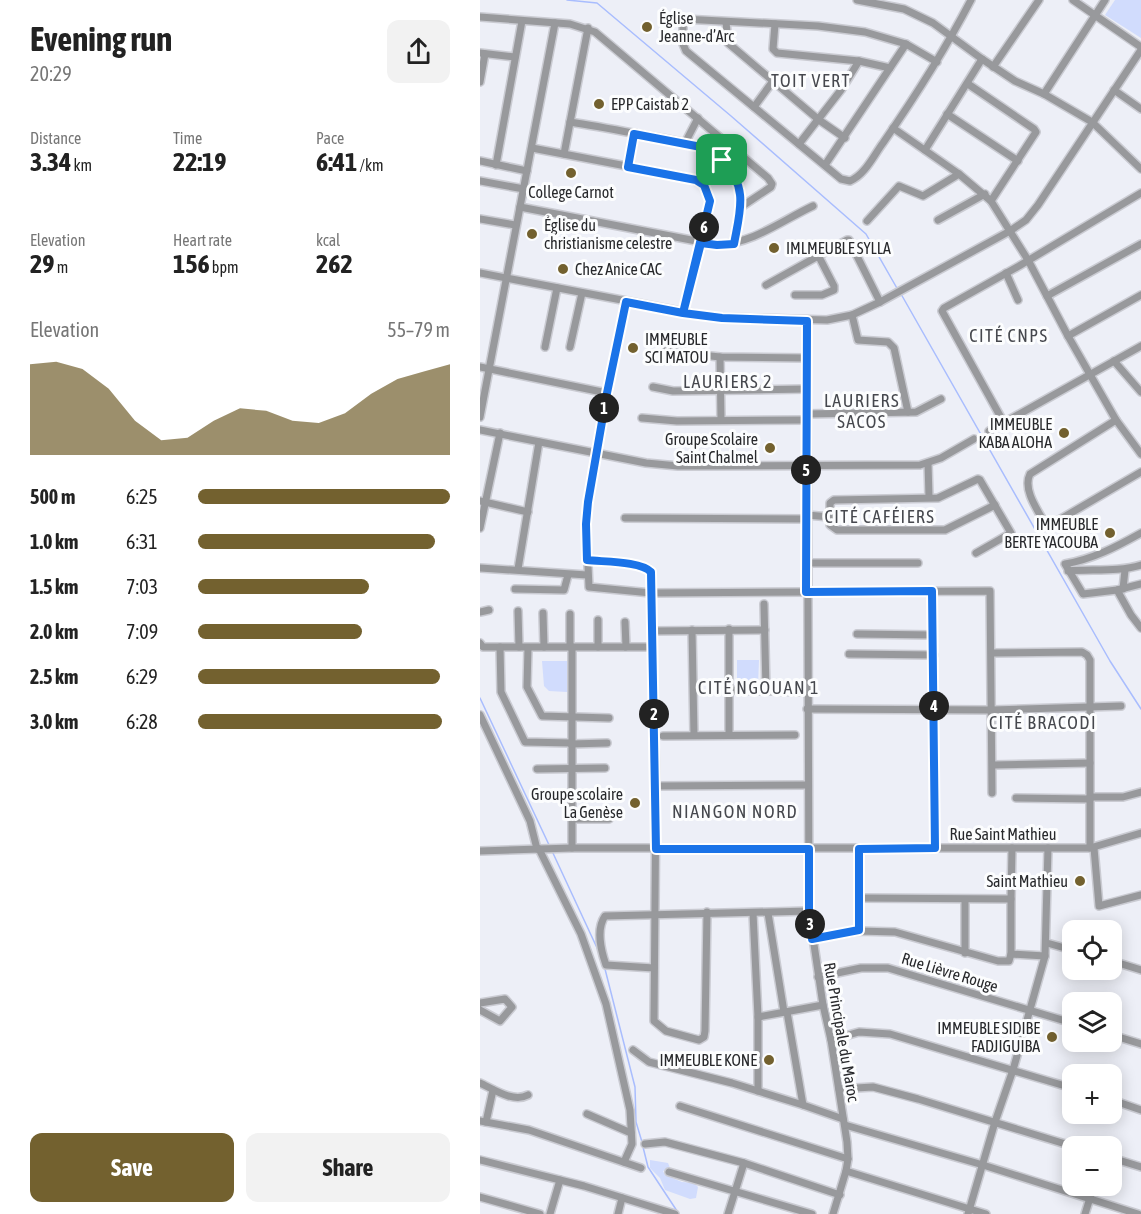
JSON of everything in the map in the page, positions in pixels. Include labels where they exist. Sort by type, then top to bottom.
[{"type":"street","points":[[857,0],[882,4],[921,16],[1015,81],[1044,94],[1092,122],[1141,169]]},
{"type":"street","points":[[937,62],[906,44],[865,32],[683,19],[684,48],[842,179],[850,182],[865,168],[937,62],[971,0]]},
{"type":"street","points":[[993,67],[1039,0]]},
{"type":"street","points":[[480,273],[683,313],[722,318],[807,321],[852,315],[1010,231],[1026,220],[1038,205],[1140,53],[1095,15],[1073,0]]},
{"type":"street","points":[[1044,94],[1105,0]]},
{"type":"street","points":[[480,17],[588,28],[604,38],[771,181],[771,187],[741,207]]},
{"type":"street","points":[[496,165],[522,21]]},
{"type":"street","points":[[726,22],[728,43],[819,120],[845,138]]},
{"type":"street","points":[[480,417],[484,368],[524,189],[555,23]]},
{"type":"street","points":[[774,24],[773,49],[777,53],[859,61],[890,68]]},
{"type":"street","points":[[564,154],[588,28]]},
{"type":"street","points":[[825,165],[906,44]]},
{"type":"street","points":[[480,82],[483,53],[515,57]]},
{"type":"street","points":[[925,150],[982,59]]},
{"type":"street","points":[[799,144],[841,90],[859,61]]},
{"type":"street","points":[[754,106],[772,81]]},
{"type":"street","points":[[968,84],[1034,129],[1036,134],[991,201]]},
{"type":"street","points":[[1114,90],[1141,109]]},
{"type":"street","points":[[947,114],[1018,161]]},
{"type":"street","points":[[685,142],[698,118]]},
{"type":"street","points":[[570,122],[685,142],[713,153],[730,167],[739,184],[741,207],[734,244]]},
{"type":"street","points":[[893,128],[959,174],[991,201],[1028,260],[1116,420],[1141,454]]},
{"type":"street","points":[[628,167],[634,134]]},
{"type":"street","points":[[532,148],[689,178],[704,185],[710,201],[683,313]]},
{"type":"street","points":[[480,161],[527,171]]},
{"type":"street","points":[[867,221],[899,186],[923,196],[959,174]]},
{"type":"street","points":[[480,181],[524,189]]},
{"type":"street","points":[[1004,423],[942,311],[1141,193]]},
{"type":"street","points":[[938,220],[985,194]]},
{"type":"street","points":[[520,207],[717,245],[734,244],[763,233],[813,206]]},
{"type":"street","points":[[480,219],[515,225]]},
{"type":"street","points":[[766,285],[844,240],[849,240],[879,302]]},
{"type":"street","points":[[1047,296],[1141,244]]},
{"type":"street","points":[[795,295],[822,295],[834,290],[818,255]]},
{"type":"street","points":[[1006,273],[1018,300]]},
{"type":"street","points":[[546,347],[556,288]]},
{"type":"street","points":[[570,347],[582,293]]},
{"type":"street","points":[[1068,336],[1141,295]]},
{"type":"street","points":[[626,302],[607,393],[587,513],[588,586],[651,593],[990,591],[992,793]]},
{"type":"street","points":[[852,315],[858,340],[888,342],[894,348],[908,412]]},
{"type":"street","name":"Rue Principale du Maroc","points":[[807,321],[806,592],[809,911],[822,1005],[831,1040],[839,1089],[848,1159],[834,1214]]},
{"type":"street","points":[[989,430],[1141,346]]},
{"type":"street","points":[[665,351],[720,357],[807,358]]},
{"type":"street","points":[[720,357],[721,420]]},
{"type":"street","points":[[1113,361],[1141,392]]},
{"type":"street","points":[[484,368],[607,393]]},
{"type":"street","points":[[653,387],[674,391],[806,389]]},
{"type":"street","points":[[642,418],[721,420],[908,412],[918,411],[941,399]]},
{"type":"street","points":[[1116,420],[1030,474],[1026,481],[1028,489],[1047,527],[1141,472]]},
{"type":"street","points":[[480,430],[646,463],[678,466],[928,463],[974,439]]},
{"type":"street","points":[[480,528],[483,501],[500,433]]},
{"type":"street","points":[[518,569],[539,442]]},
{"type":"street","points":[[928,463],[929,497]]},
{"type":"street","points":[[976,553],[1011,533],[994,505],[978,479],[938,498],[834,500],[830,503],[830,525],[837,530],[945,530],[994,505]]},
{"type":"street","points":[[483,501],[528,512]]},
{"type":"street","points":[[625,518],[830,517]]},
{"type":"street","points":[[1141,533],[1104,553],[1065,564],[1083,594],[1120,590],[1141,584]]},
{"type":"street","points":[[587,560],[631,564],[646,567],[651,572],[656,786],[655,1024],[678,1036],[702,1039],[705,1031],[707,912]]},
{"type":"street","points":[[807,562],[918,563]]},
{"type":"street","points":[[1068,571],[1125,570],[1141,565]]},
{"type":"street","points":[[480,568],[587,575]]},
{"type":"street","points":[[1125,570],[1120,590],[1131,615],[1141,628]]},
{"type":"street","points":[[515,589],[564,590],[568,575]]},
{"type":"street","points":[[932,591],[935,848]]},
{"type":"street","points":[[764,604],[766,690]]},
{"type":"street","points":[[480,612],[489,610]]},
{"type":"street","points":[[518,611],[519,647]]},
{"type":"street","points":[[543,613],[544,647]]},
{"type":"street","points":[[570,614],[572,848]]},
{"type":"street","points":[[598,620],[598,647]]},
{"type":"street","points":[[625,622],[626,647]]},
{"type":"street","points":[[729,629],[729,735]]},
{"type":"street","points":[[692,630],[693,735]]},
{"type":"street","points":[[652,631],[765,630]]},
{"type":"street","points":[[857,634],[933,635]]},
{"type":"street","points":[[480,644],[483,647],[528,648],[653,647]]},
{"type":"street","points":[[501,647],[501,692],[525,742],[607,744]]},
{"type":"street","points":[[528,648],[527,687],[542,716],[609,718]]},
{"type":"street","points":[[992,653],[1082,652],[1090,660],[1090,798],[1092,848],[1099,906],[1141,895]]},
{"type":"street","points":[[849,654],[934,655]]},
{"type":"street","points":[[729,690],[807,692]]},
{"type":"street","points":[[807,709],[992,710],[1121,706]]},
{"type":"street","points":[[480,715],[530,821],[539,849],[581,934],[606,1004],[625,1082],[631,1133],[632,1144],[624,1162]]},
{"type":"street","points":[[663,736],[795,735]]},
{"type":"street","points":[[993,765],[1090,763]]},
{"type":"street","points":[[537,769],[605,768]]},
{"type":"street","points":[[656,786],[808,785]]},
{"type":"street","points":[[1016,798],[1123,797],[1141,792]]},
{"type":"street","points":[[546,795],[605,795]]},
{"type":"street","points":[[572,819],[609,819]]},
{"type":"street","name":"Rue Saint Mathieu","points":[[480,851],[560,848],[1092,848],[1141,833]]},
{"type":"street","points":[[812,939],[859,930],[896,932],[965,952],[1009,961],[1011,954],[1012,848]]},
{"type":"street","points":[[969,1212],[1045,956],[1048,848]]},
{"type":"street","points":[[859,849],[859,930]]},
{"type":"street","points":[[858,898],[1011,899]]},
{"type":"street","points":[[965,900],[965,952]]},
{"type":"street","points":[[654,968],[607,966],[601,945],[604,916],[809,911]]},
{"type":"street","points":[[768,912],[803,1105]]},
{"type":"street","points":[[753,913],[758,1017],[758,1091]]},
{"type":"street","points":[[1047,943],[1062,947]]},
{"type":"street","points":[[1011,954],[1045,956]]},
{"type":"street","points":[[1122,964],[1141,970]]},
{"type":"street","name":"Rue Lièvre Rouge","points":[[818,977],[861,968],[888,968],[1062,1020]]},
{"type":"street","points":[[480,1003],[505,999],[512,1007],[500,1021],[480,1010]]},
{"type":"street","points":[[758,1017],[822,1005]]},
{"type":"street","points":[[831,1040],[859,1032],[880,1033],[1062,1085]]},
{"type":"street","points":[[1122,1038],[1141,1044]]},
{"type":"street","points":[[633,1050],[651,1063],[758,1091],[803,1105],[844,1122],[1138,1214]]},
{"type":"street","points":[[480,1083],[517,1098],[528,1095]]},
{"type":"street","points":[[839,1089],[873,1088],[1062,1143]]},
{"type":"street","points":[[480,1130],[493,1090]]},
{"type":"street","points":[[1122,1103],[1141,1110]]},
{"type":"street","points":[[680,1106],[848,1159]]},
{"type":"street","points":[[587,1114],[631,1133]]},
{"type":"street","points":[[482,1123],[529,1130],[641,1168]]},
{"type":"street","points":[[645,1144],[665,1142],[744,1163],[840,1195]]},
{"type":"street","points":[[480,1160],[560,1179],[675,1214]]},
{"type":"street","points":[[1122,1161],[1141,1167]]},
{"type":"street","points":[[728,1214],[744,1163]]},
{"type":"street","points":[[846,1171],[969,1212],[986,1214]]},
{"type":"street","points":[[669,1172],[812,1214]]},
{"type":"street","points":[[550,1214],[560,1179]]},
{"type":"street","points":[[1085,1214],[1091,1196]]},
{"type":"street","points":[[480,1197],[540,1214]]},
{"type":"street","points":[[618,1214],[622,1198]]},
{"type":"street","points":[[501,1214],[504,1204]]},
{"type":"shaded area","points":[[1115,0],[1141,0],[1141,38],[1105,15]]},
{"type":"shaded area","points":[[737,660],[759,660],[758,685],[737,685]]},
{"type":"shaded area","points":[[542,661],[567,661],[567,692],[549,691],[544,686]]},
{"type":"shaded area","points":[[650,1160],[668,1163],[670,1168],[663,1171],[665,1175],[682,1182],[694,1183],[698,1187],[696,1198],[690,1199],[665,1190],[660,1178],[650,1168]]},
{"type":"waterway","points":[[567,0],[597,3],[866,234],[898,290]]},
{"type":"waterway","points":[[901,294],[1110,661],[1141,709]]},
{"type":"waterway","points":[[480,698],[550,847]]},
{"type":"waterway","points":[[552,851],[598,950]]},
{"type":"waterway","points":[[605,969],[635,1087],[636,1122],[642,1142]]},
{"type":"waterway","points":[[643,1147],[648,1167],[677,1211]]},
{"type":"place","name":"Église Jeanne-d’Arc","points":[[647,27]]},
{"type":"place","name":"EPP Caistab 2","points":[[599,104]]},
{"type":"place","name":"College Carnot","points":[[571,173]]},
{"type":"place","name":"Église du christianisme celestre","points":[[532,234]]},
{"type":"place","name":"IMLMEUBLE SYLLA","points":[[774,248]]},
{"type":"place","name":"Chez Anice CAC","points":[[563,269]]},
{"type":"place","name":"IMMEUBLE SCI MATOU","points":[[633,348]]},
{"type":"place","name":"IMMEUBLE KABA ALOHA","points":[[1064,433]]},
{"type":"place","name":"Groupe Scolaire Saint Chalmel","points":[[770,448]]},
{"type":"place","name":"IMMEUBLE BERTE YACOUBA","points":[[1110,533]]},
{"type":"place","name":"Groupe scolaire La Genèse","points":[[635,803]]},
{"type":"place","name":"Saint Mathieu","points":[[1080,881]]},
{"type":"place","name":"IMMEUBLE SIDIBE FADJIGUIBA","points":[[1052,1037]]},
{"type":"place","name":"IMMEUBLE KONE","points":[[769,1060]]},
{"type":"district","name":"TOIT VERT","points":[[811,80]]},
{"type":"district","name":"CITÉ CNPS","points":[[1009,335]]},
{"type":"district","name":"LAURIERS 2","points":[[728,381]]},
{"type":"district","name":"LAURIERS SACOS","points":[[862,410]]},
{"type":"district","name":"CITÉ CAFÉIERS","points":[[880,516]]},
{"type":"district","name":"CITÉ NGOUAN 1","points":[[759,687]]},
{"type":"district","name":"CITÉ BRACODI","points":[[1043,722]]},
{"type":"district","name":"NIANGON NORD","points":[[735,811]]},
{"type":"route","points":[[722,160],[701,147],[685,142],[634,134],[628,167],[696,180],[704,185],[708,193],[710,201],[683,313],[722,318],[807,321],[806,592],[932,591],[935,848],[859,849],[857,874],[859,930],[812,939],[809,911],[809,849],[656,849],[651,572],[646,567],[631,564],[587,560],[588,502],[626,302],[683,313],[701,243],[734,244],[741,207],[741,194],[735,175],[722,160]]}]
